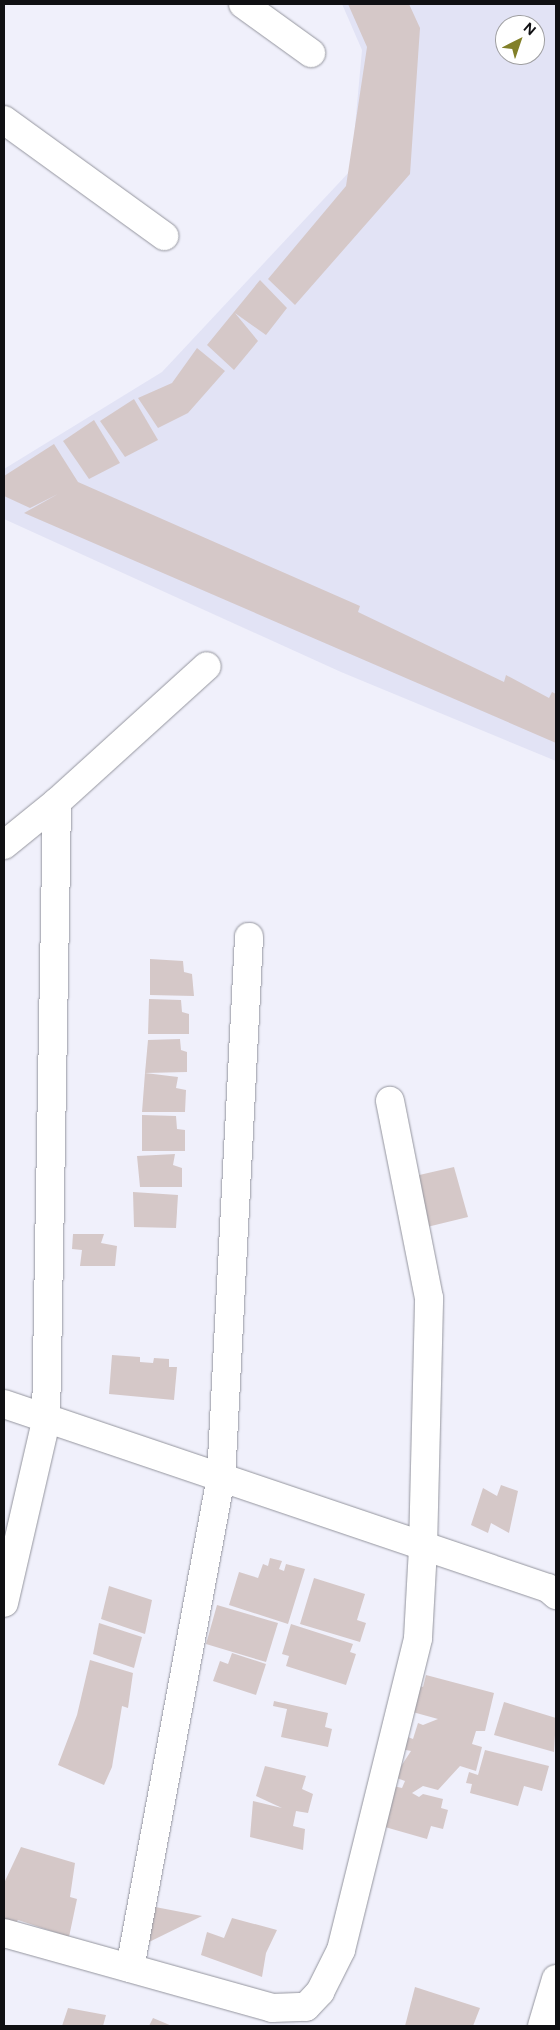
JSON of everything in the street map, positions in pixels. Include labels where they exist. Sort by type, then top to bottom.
[{"type":"street","points":[[243,4],[311,53]]},
{"type":"street","points":[[4,120],[164,236]]},
{"type":"street","points":[[4,845],[57,802],[207,666]]},
{"type":"street","points":[[4,1602],[46,1421],[57,802]]},
{"type":"street","points":[[130,1968],[221,1479],[249,937]]},
{"type":"street","points":[[4,1933],[272,2008],[306,2007],[320,1992],[341,1950],[418,1638],[423,1548],[429,1298],[390,1101]]},
{"type":"street","points":[[4,1404],[46,1421],[554,1590]]},
{"type":"street","points":[[542,2026],[556,1979]]},
{"type":"shaded area","points":[[342,4],[556,4],[556,761],[341,672],[4,519],[4,469],[162,372],[351,170],[362,50]]},
{"type":"building","points":[[348,4],[409,4],[420,28],[410,174],[295,305],[268,279],[346,186],[367,47]]},
{"type":"building","points":[[260,280],[287,308],[266,335],[235,313],[258,341],[234,370],[207,345]]},
{"type":"building","points":[[197,348],[225,371],[188,413],[158,428],[138,398],[172,383]]},
{"type":"building","points":[[134,399],[158,440],[125,457],[100,421]]},
{"type":"building","points":[[94,420],[120,463],[89,479],[63,441]]},
{"type":"building","points":[[54,444],[78,482],[360,606],[358,612],[504,682],[506,675],[549,698],[552,692],[556,694],[556,743],[24,513],[58,494],[30,508],[4,496],[4,476]]},
{"type":"building","points":[[150,959],[183,961],[184,972],[192,974],[194,996],[150,995]]},
{"type":"building","points":[[149,999],[181,1000],[182,1012],[189,1014],[189,1034],[148,1034]]},
{"type":"building","points":[[180,1039],[181,1050],[187,1052],[187,1072],[145,1073],[148,1040]]},
{"type":"building","points":[[145,1073],[178,1077],[176,1088],[186,1090],[185,1112],[142,1112]]},
{"type":"building","points":[[142,1115],[176,1116],[177,1129],[185,1130],[185,1151],[142,1151]]},
{"type":"building","points":[[175,1154],[173,1165],[182,1168],[182,1187],[140,1187],[137,1156]]},
{"type":"building","points":[[454,1167],[468,1217],[427,1227],[415,1176]]},
{"type":"building","points":[[133,1192],[178,1195],[176,1228],[134,1227]]},
{"type":"building","points":[[73,1234],[104,1234],[101,1243],[117,1246],[115,1266],[80,1266],[82,1250],[72,1249]]},
{"type":"building","points":[[112,1355],[140,1357],[140,1362],[153,1363],[154,1358],[169,1359],[169,1367],[177,1367],[174,1400],[109,1394]]},
{"type":"building","points":[[501,1485],[518,1491],[509,1533],[491,1523],[488,1533],[471,1525],[483,1488],[497,1496]]},
{"type":"building","points":[[270,1558],[282,1561],[279,1569],[284,1571],[286,1564],[305,1569],[288,1624],[229,1605],[239,1572],[258,1578],[263,1564],[268,1566]]},
{"type":"building","points":[[314,1578],[365,1594],[357,1620],[366,1623],[360,1642],[300,1624]]},
{"type":"building","points":[[109,1586],[152,1600],[145,1634],[101,1619]]},
{"type":"building","points":[[217,1605],[278,1623],[266,1662],[206,1644]]},
{"type":"building","points":[[99,1623],[142,1637],[134,1668],[93,1654]]},
{"type":"building","points":[[291,1624],[353,1644],[350,1652],[356,1654],[346,1685],[286,1666],[289,1656],[282,1654]]},
{"type":"building","points":[[232,1653],[266,1664],[256,1695],[213,1681],[220,1661],[228,1664]]},
{"type":"building","points":[[90,1660],[133,1673],[128,1708],[122,1706],[112,1767],[104,1785],[58,1765],[77,1715]]},
{"type":"building","points":[[426,1675],[494,1693],[485,1731],[476,1731],[472,1744],[482,1747],[476,1771],[460,1766],[438,1790],[423,1786],[412,1793],[419,1797],[423,1794],[443,1799],[441,1808],[448,1810],[443,1829],[431,1826],[427,1839],[378,1825],[389,1785],[402,1788],[405,1781],[394,1777],[411,1751],[401,1749],[405,1736],[413,1739],[418,1723],[423,1725],[438,1719],[409,1711],[416,1685],[423,1687]]},
{"type":"building","points":[[274,1701],[328,1713],[325,1727],[332,1729],[328,1747],[281,1737],[287,1709],[273,1706]]},
{"type":"building","points":[[504,1702],[556,1718],[554,1752],[494,1735]]},
{"type":"building","points":[[485,1750],[549,1766],[542,1791],[524,1786],[518,1806],[470,1793],[472,1784],[466,1783],[469,1772],[478,1775]]},
{"type":"building","points":[[265,1766],[306,1776],[302,1789],[313,1794],[308,1813],[296,1811],[293,1826],[305,1829],[303,1850],[250,1837],[253,1801],[282,1808],[256,1796]]},
{"type":"building","points":[[21,1847],[75,1863],[70,1897],[77,1899],[69,1937],[18,1920],[11,1928],[4,1926],[5,1881]]},
{"type":"building","points":[[150,1906],[202,1916],[145,1944]]},
{"type":"building","points":[[232,1918],[277,1930],[266,1953],[262,1977],[201,1955],[207,1932],[224,1938]]},
{"type":"building","points":[[415,1987],[480,2008],[473,2026],[405,2026]]},
{"type":"building","points":[[68,2008],[106,2015],[103,2026],[62,2026]]},
{"type":"building","points":[[153,2018],[172,2026],[149,2026]]}]
